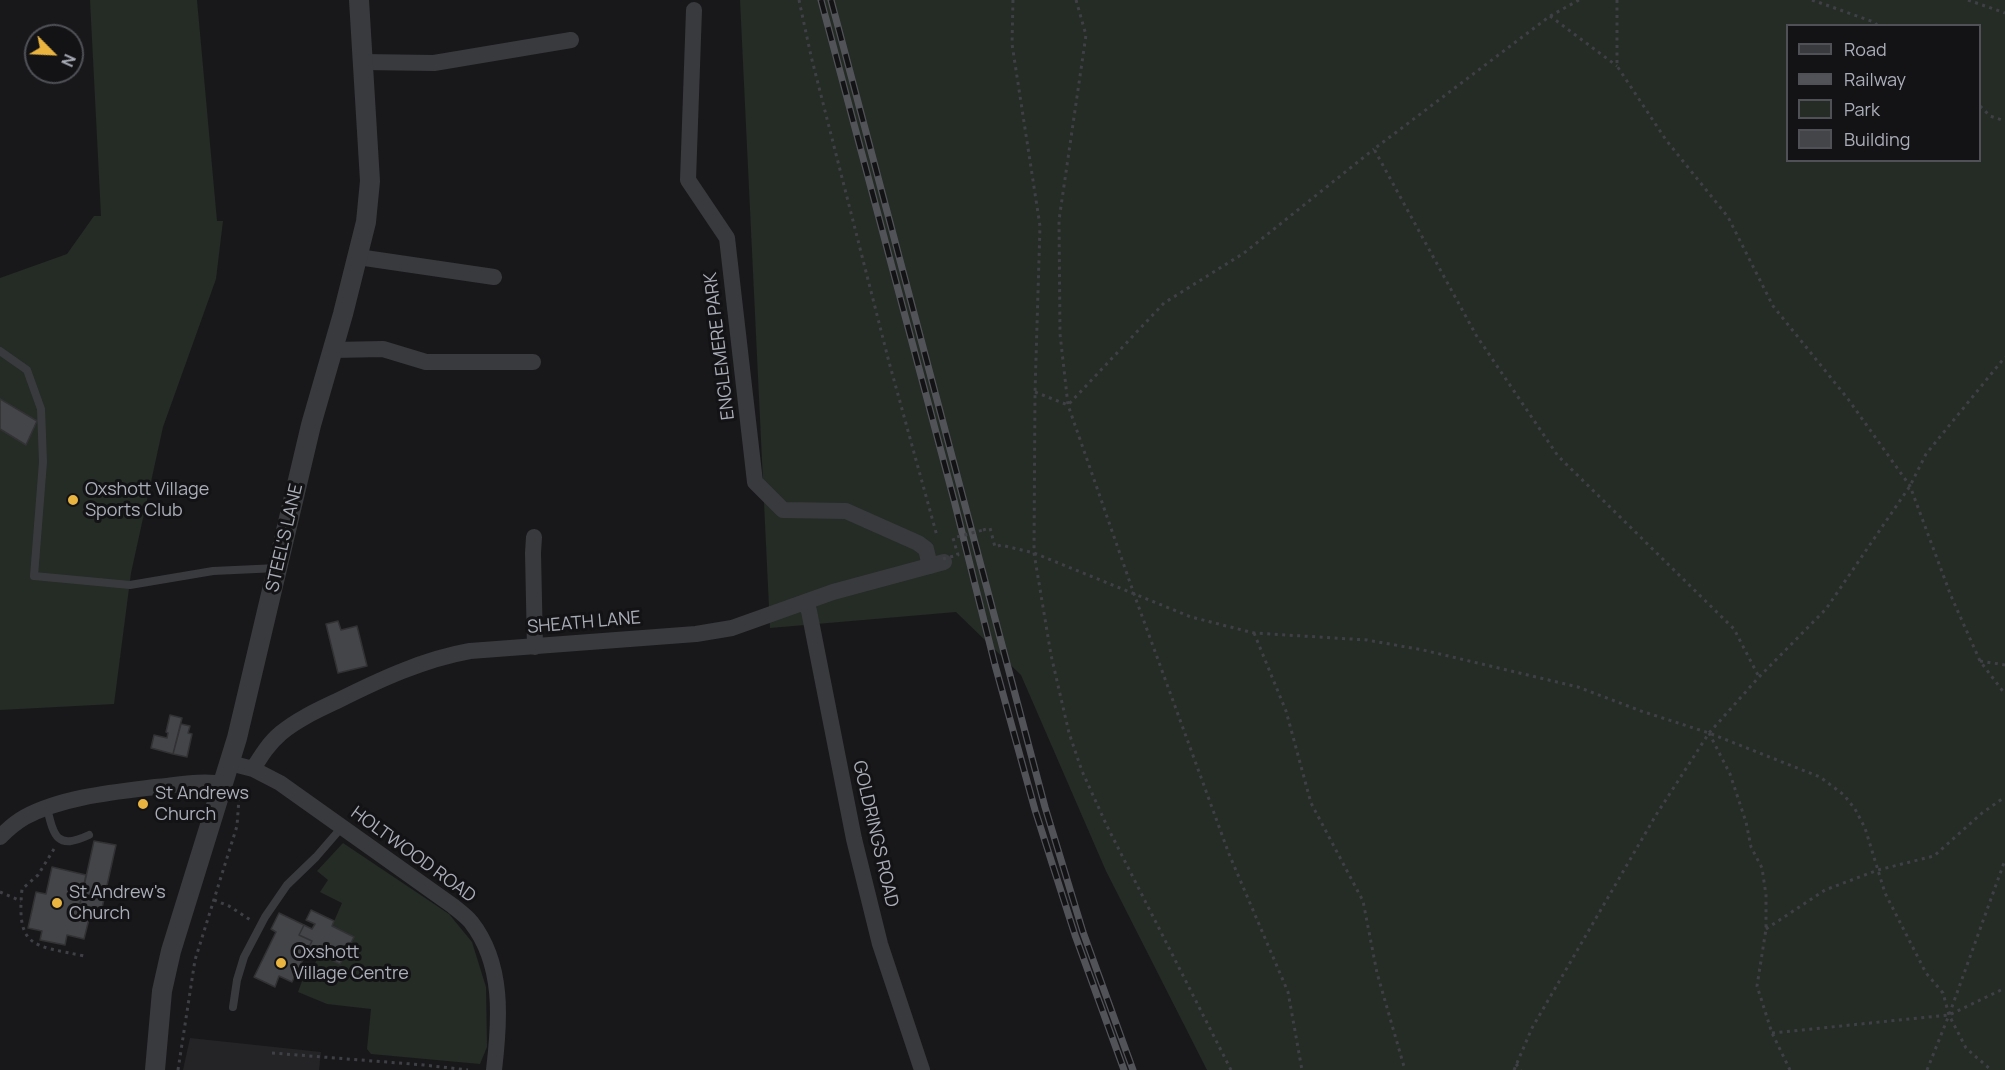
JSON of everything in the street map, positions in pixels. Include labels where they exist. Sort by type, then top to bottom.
[{"type":"street","name":"STEEL'S LANE","points":[[155,1070],[162,991],[171,951],[230,763],[279,568],[311,425],[366,222],[370,182],[359,0]]},
{"type":"street","name":"ENGLEMERE PARK","points":[[694,10],[688,180],[727,238],[755,482],[783,510],[846,511],[918,543],[939,560]]},
{"type":"street","points":[[363,62],[434,63],[572,40]]},
{"type":"street","points":[[358,257],[494,278]]},
{"type":"street","points":[[333,350],[382,349],[426,362],[533,362]]},
{"type":"street","points":[[534,537],[532,553],[535,647]]},
{"type":"street","name":"SHEATH LANE","points":[[253,769],[267,747],[281,733],[305,717],[358,690],[448,655],[470,651],[696,634],[732,628],[833,592],[939,560]]},
{"type":"street","name":"GOLDRINGS ROAD","points":[[805,602],[809,611],[854,838],[880,944],[922,1070]]},
{"type":"street","name":"HOLTWOOD ROAD","points":[[230,763],[253,769],[280,783],[453,906],[470,921],[485,945],[493,970],[499,1002],[499,1029],[494,1070]]},
{"type":"street","points":[[0,837],[25,817],[47,808],[92,796],[199,782],[224,784]]},
{"type":"lane","points":[[0,351],[27,370],[41,409],[43,462],[34,576],[130,585],[213,571],[279,568]]},
{"type":"lane","points":[[47,808],[53,831],[59,839],[73,842],[88,836]]},
{"type":"lane","points":[[233,1007],[237,980],[244,957],[265,917],[287,885],[342,827]]},
{"type":"path","points":[[799,0],[811,56],[889,362],[938,541]]},
{"type":"path","points":[[1013,0],[1012,44],[1040,226],[1035,392],[1034,553],[1051,655],[1069,733],[1082,771],[1107,826],[1231,1070]]},
{"type":"path","points":[[1076,0],[1086,35],[1059,220],[1059,334],[1068,405],[1228,854],[1288,992],[1302,1070]]},
{"type":"path","points":[[1068,405],[1164,303],[1244,253],[1374,149],[1550,16],[1579,0]]},
{"type":"path","points":[[1617,0],[1617,66]]},
{"type":"path","points":[[1812,0],[1876,24]]},
{"type":"path","points":[[1968,0],[2005,14]]},
{"type":"path","points":[[1550,16],[1617,66],[1666,140],[1728,217],[1773,306],[1848,399],[1910,486],[1951,596],[1980,661],[2005,694]]},
{"type":"path","points":[[1981,107],[1990,116],[2005,121]]},
{"type":"path","points":[[1374,149],[1476,335],[1558,456],[1734,629],[1759,677]]},
{"type":"path","points":[[1514,1070],[1532,1028],[1656,815],[1709,733],[1759,677],[1826,609],[1910,486],[1926,454],[2005,357]]},
{"type":"path","points":[[1035,392],[1068,405]]},
{"type":"path","points":[[939,560],[958,555],[953,538],[990,528],[995,547],[1001,545],[1034,553],[1191,618],[1254,633],[1367,640],[1423,650],[1578,687],[1709,733],[1820,777],[1844,795],[1855,808],[1865,828],[1885,893],[1926,973],[1942,993],[1949,1016],[1966,1048],[1991,1070]]},
{"type":"path","points":[[1254,633],[1287,711],[1311,803],[1363,901],[1377,973],[1405,1070]]},
{"type":"path","points":[[1980,661],[2005,665]]},
{"type":"path","points":[[1709,733],[1730,774],[1746,822],[1751,847],[1762,868],[1766,895],[1766,929],[1757,986],[1772,1033],[1790,1070]]},
{"type":"path","points":[[1766,929],[1825,890],[1878,870],[1935,856],[1982,813],[2005,797]]},
{"type":"path","points":[[178,1070],[195,960],[237,826],[239,798]]},
{"type":"path","points":[[59,839],[38,874],[22,889],[21,926],[27,938],[37,946],[84,956]]},
{"type":"path","points":[[1927,1070],[2005,861]]},
{"type":"path","points":[[0,892],[21,901]]},
{"type":"path","points":[[214,900],[229,906],[253,922],[265,917]]},
{"type":"path","points":[[1772,1033],[1949,1016],[2005,988]]},
{"type":"path","points":[[272,1053],[468,1070]]},
{"type":"path","points":[[1516,1064],[1521,1070]]},
{"type":"shaded area","points":[[190,1038],[321,1052],[319,1070],[183,1070]]},
{"type":"green space","name":"Oxshott Village Sports Club","points":[[90,0],[197,0],[217,221],[223,221],[216,279],[163,427],[131,573],[114,704],[0,710],[0,278],[67,254],[94,216],[101,216]]},
{"type":"green space","points":[[740,0],[2005,0],[2005,1070],[1207,1070],[1106,871],[1021,675],[956,612],[770,628]]},
{"type":"green space","points":[[343,843],[449,914],[472,942],[486,987],[487,1047],[480,1064],[371,1054],[367,1049],[371,1009],[327,1004],[298,992],[305,973],[310,975],[319,954],[340,964],[353,937],[332,926],[342,903],[320,892],[328,880],[317,871]]},
{"type":"building","points":[[0,399],[37,421],[26,445],[0,429]]},
{"type":"building","points":[[338,621],[341,630],[357,626],[367,666],[338,673],[326,624]]},
{"type":"building","points":[[170,715],[182,718],[173,754],[151,748],[154,735],[167,738]]},
{"type":"building","points":[[181,724],[190,726],[188,733],[192,734],[187,757],[173,754]]},
{"type":"building","points":[[94,841],[116,845],[100,917],[78,913]]},
{"type":"building","name":"St Andrew's Church","points":[[52,867],[86,875],[78,913],[90,915],[84,939],[67,935],[65,945],[40,940],[42,931],[28,928],[36,892],[46,894]]},
{"type":"building","points":[[311,910],[334,921],[332,926],[354,937],[340,964],[308,949],[312,941],[299,935],[304,925],[312,929],[315,924],[306,920]]},
{"type":"building","name":"Oxshott Village Centre","points":[[279,913],[304,925],[299,935],[312,941],[292,982],[279,976],[275,987],[254,977],[276,932],[271,929]]},
{"type":"railway","points":[[821,0],[1035,810],[1075,935],[1124,1070]]},
{"type":"railway","points":[[831,0],[1045,807],[1083,932],[1133,1070]]},
{"type":"place","name":"Oxshott Village Sports Club","points":[[73,500]]},
{"type":"place","name":"St Andrews Church","points":[[143,804]]},
{"type":"place","name":"St Andrew's Church","points":[[57,903]]},
{"type":"place","name":"Oxshott Village Centre","points":[[281,963]]}]
